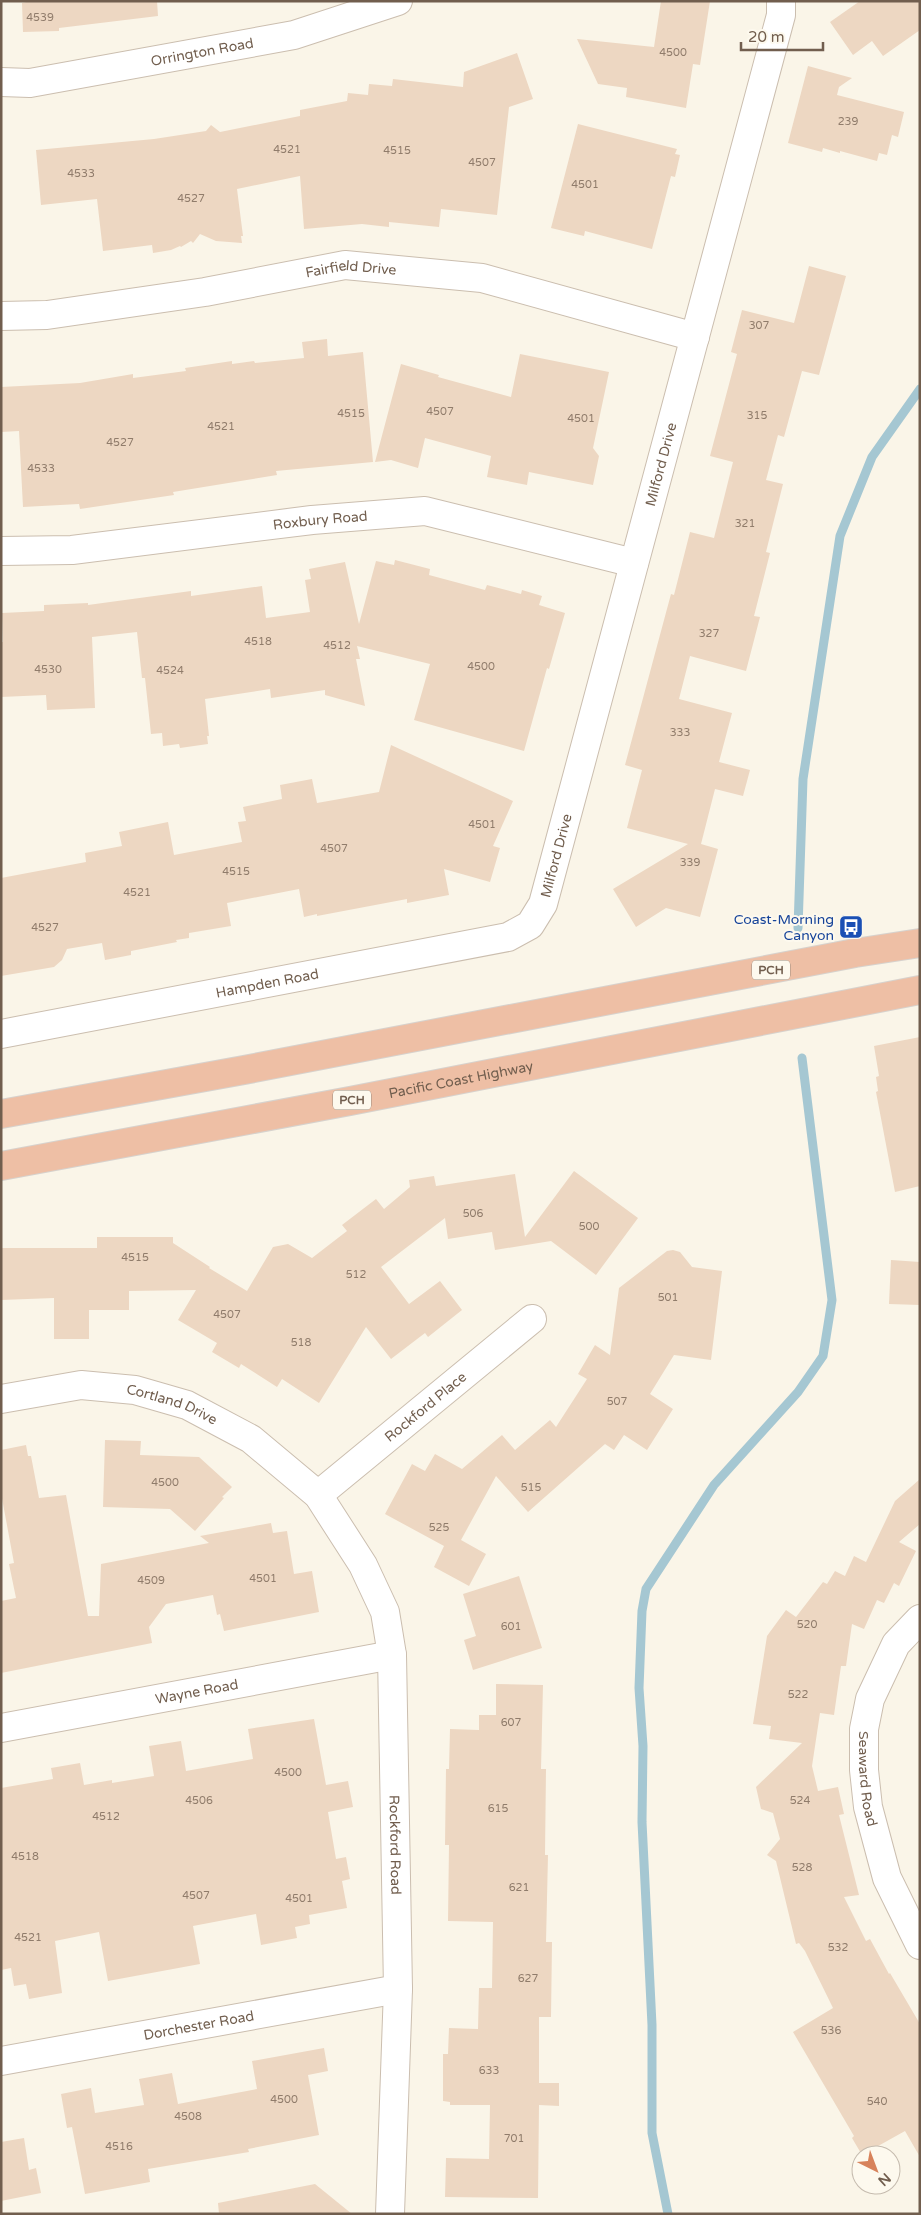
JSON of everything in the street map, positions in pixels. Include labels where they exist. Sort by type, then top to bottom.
[{"type":"highway","name":"PCH","points":[[1,1114],[244,1070],[854,954],[920,944]]},
{"type":"highway","name":"Pacific Coast Highway","points":[[1,1166],[350,1101],[920,990]]},
{"type":"street","name":"Orrington Road","points":[[1,82],[30,83],[294,35],[398,1]]},
{"type":"street","name":"Milford Drive","points":[[530,925],[542,904],[781,15],[781,1]]},
{"type":"street","name":"Fairfield Drive","points":[[1,316],[48,315],[205,292],[345,265],[482,278],[695,337]]},
{"type":"street","name":"Roxbury Road","points":[[1,551],[72,550],[312,520],[425,511],[634,562]]},
{"type":"street","name":"Hampden Road","points":[[1,1034],[508,937],[530,925]]},
{"type":"street","name":"Rockford Place","points":[[318,1495],[532,1319]]},
{"type":"street","name":"Cortland Drive","points":[[1,1399],[80,1384],[136,1390],[187,1405],[251,1439],[318,1495]]},
{"type":"street","name":"Rockford Road","points":[[318,1495],[363,1565],[385,1612],[392,1655],[398,1989],[390,2214]]},
{"type":"street","name":"Seaward Road","points":[[920,1619],[896,1644],[870,1699],[864,1728],[864,1762],[868,1807],[887,1878],[920,1945]]},
{"type":"street","name":"Wayne Road","points":[[1,1728],[392,1655]]},
{"type":"street","name":"Dorchester Road","points":[[1,2061],[398,1989]]},
{"type":"building","points":[[31,1],[157,1],[158,16],[59,28],[59,31],[23,32],[22,3]]},
{"type":"building","points":[[661,1],[710,1],[700,65],[693,64],[686,108],[626,97],[627,88],[598,84],[577,39],[654,47]]},
{"type":"building","points":[[860,1],[920,1],[920,30],[883,56],[872,41],[853,55],[830,22]]},
{"type":"building","points":[[517,53],[533,99],[509,107],[497,215],[441,209],[439,227],[389,222],[389,227],[362,224],[304,229],[300,176],[237,189],[243,236],[241,236],[242,243],[216,241],[200,234],[193,243],[191,241],[181,247],[153,253],[152,245],[103,251],[97,199],[41,205],[36,150],[154,139],[206,131],[211,125],[220,132],[300,116],[300,110],[347,101],[348,93],[368,95],[369,84],[392,86],[393,79],[463,87],[464,72]]},
{"type":"building","points":[[808,66],[852,78],[839,87],[837,95],[904,112],[898,137],[892,135],[887,155],[879,153],[877,161],[840,151],[840,153],[823,148],[822,152],[788,143]]},
{"type":"building","points":[[578,124],[677,149],[675,154],[680,155],[675,177],[671,176],[652,249],[585,231],[584,236],[551,228]]},
{"type":"building","points":[[809,266],[846,276],[819,375],[802,371],[784,437],[778,435],[766,480],[783,484],[766,552],[770,553],[754,616],[760,617],[746,671],[690,656],[679,699],[732,713],[719,762],[750,770],[743,796],[715,789],[701,844],[718,849],[700,917],[666,908],[636,927],[613,889],[688,844],[627,828],[642,770],[625,765],[671,594],[674,595],[690,532],[714,538],[733,462],[710,456],[737,354],[731,352],[742,310],[794,323]]},
{"type":"building","points":[[327,339],[328,356],[363,352],[373,462],[276,471],[277,475],[173,492],[174,495],[80,509],[79,504],[23,507],[19,431],[1,432],[1,387],[80,383],[133,374],[133,378],[186,371],[185,368],[232,361],[232,364],[304,358],[302,342]]},
{"type":"building","points":[[520,354],[609,372],[593,448],[599,456],[593,485],[529,472],[527,485],[487,477],[491,456],[425,438],[418,468],[391,460],[375,462],[401,364],[439,375],[438,377],[511,397]]},
{"type":"building","points":[[395,560],[430,569],[429,575],[485,590],[487,585],[521,594],[522,590],[542,596],[539,605],[565,613],[549,669],[547,668],[524,751],[414,720],[430,664],[357,646],[360,659],[356,659],[365,706],[325,695],[325,690],[271,698],[270,689],[205,699],[209,736],[207,736],[208,744],[180,748],[179,744],[163,746],[162,733],[151,734],[145,678],[142,678],[137,632],[92,637],[95,708],[47,710],[46,695],[1,697],[2,613],[44,611],[44,605],[88,603],[88,605],[191,591],[191,596],[262,586],[266,618],[310,612],[305,580],[311,579],[309,569],[345,562],[359,624],[376,561],[394,565]]},
{"type":"building","points":[[391,745],[513,801],[493,846],[500,848],[490,882],[444,869],[449,895],[407,903],[407,899],[304,917],[299,889],[227,903],[231,926],[189,933],[189,938],[176,940],[177,942],[131,951],[131,955],[105,960],[102,943],[67,949],[62,960],[54,967],[1,976],[1,878],[86,862],[85,853],[122,846],[119,832],[168,822],[174,855],[242,842],[238,822],[246,821],[243,807],[282,799],[280,785],[312,779],[317,803],[379,792]]},
{"type":"building","points":[[920,1037],[920,1186],[895,1192],[876,1092],[878,1091],[876,1077],[879,1076],[874,1046]]},
{"type":"building","points":[[574,1171],[638,1218],[596,1275],[551,1241],[495,1250],[492,1232],[448,1239],[445,1218],[381,1267],[409,1304],[440,1281],[462,1310],[428,1337],[425,1333],[391,1359],[366,1327],[319,1403],[282,1379],[277,1387],[241,1364],[239,1368],[212,1352],[217,1343],[178,1320],[196,1290],[129,1291],[129,1310],[89,1310],[89,1339],[54,1339],[54,1298],[1,1300],[1,1248],[97,1248],[97,1237],[173,1237],[173,1243],[247,1291],[273,1247],[288,1244],[312,1258],[347,1231],[342,1225],[376,1199],[384,1209],[410,1187],[409,1180],[434,1176],[436,1186],[515,1174],[525,1237]]},
{"type":"building","points":[[667,1251],[680,1252],[692,1267],[722,1271],[711,1360],[674,1355],[650,1394],[673,1409],[647,1450],[624,1435],[614,1450],[605,1444],[528,1512],[496,1476],[461,1540],[486,1554],[469,1586],[434,1567],[444,1546],[385,1514],[412,1464],[425,1471],[435,1454],[462,1469],[502,1435],[515,1450],[550,1420],[556,1427],[587,1379],[578,1374],[595,1345],[610,1355],[619,1288]]},
{"type":"building","points":[[891,1260],[920,1262],[920,1305],[889,1304]]},
{"type":"building","points":[[105,1440],[141,1441],[140,1455],[199,1457],[232,1487],[195,1531],[170,1509],[103,1507]]},
{"type":"building","points":[[26,1445],[28,1456],[31,1456],[39,1498],[66,1495],[88,1616],[99,1616],[101,1564],[209,1543],[200,1536],[271,1523],[273,1533],[287,1531],[294,1574],[312,1571],[319,1612],[224,1631],[220,1614],[217,1615],[213,1595],[166,1604],[149,1627],[152,1643],[1,1673],[1,1601],[16,1598],[9,1564],[14,1563],[1,1493],[1,1450]]},
{"type":"building","points":[[920,1479],[920,1524],[899,1542],[916,1551],[899,1586],[894,1583],[884,1603],[877,1600],[864,1629],[852,1624],[846,1666],[841,1666],[834,1715],[820,1713],[812,1766],[818,1791],[838,1787],[844,1814],[839,1815],[859,1895],[844,1897],[866,1941],[870,1939],[920,2024],[920,2157],[905,2131],[880,2145],[856,2145],[852,2138],[854,2136],[793,2032],[833,2008],[805,1951],[799,1943],[796,1944],[776,1861],[767,1855],[780,1839],[773,1813],[761,1809],[756,1787],[802,1743],[769,1739],[771,1726],[753,1724],[767,1636],[786,1610],[796,1617],[823,1582],[827,1584],[835,1571],[845,1576],[854,1556],[866,1562],[895,1501]]},
{"type":"building","points":[[519,1576],[542,1648],[473,1670],[464,1640],[476,1636],[463,1594]]},
{"type":"building","points":[[496,1684],[543,1685],[541,1769],[546,1769],[545,1855],[548,1855],[546,1942],[552,1942],[551,2017],[539,2017],[539,2083],[559,2083],[559,2106],[539,2105],[538,2198],[445,2197],[446,2158],[489,2159],[490,2105],[450,2105],[450,2102],[443,2101],[443,2054],[448,2054],[449,2028],[478,2029],[479,1988],[492,1988],[493,1922],[448,1921],[449,1845],[445,1845],[446,1769],[449,1769],[450,1729],[479,1730],[479,1715],[496,1715]]},
{"type":"building","points":[[314,1719],[326,1785],[348,1781],[353,1807],[328,1812],[336,1859],[346,1857],[350,1879],[342,1881],[347,1908],[309,1915],[310,1924],[295,1927],[297,1938],[261,1945],[256,1914],[193,1926],[200,1964],[108,1981],[99,1932],[55,1941],[62,1993],[29,1999],[26,1984],[14,1986],[11,1968],[1,1970],[1,1788],[53,1779],[51,1768],[80,1763],[84,1785],[112,1780],[112,1783],[154,1776],[149,1746],[181,1741],[186,1771],[253,1759],[248,1729]]},
{"type":"building","points":[[324,2048],[328,2071],[308,2075],[319,2135],[248,2149],[249,2152],[148,2169],[150,2182],[85,2194],[72,2127],[67,2128],[61,2094],[91,2088],[95,2113],[144,2105],[139,2079],[172,2073],[178,2104],[257,2089],[252,2061]]},
{"type":"building","points":[[24,2138],[29,2170],[36,2168],[41,2193],[1,2201],[1,2142]]},
{"type":"building","points":[[315,2184],[352,2214],[219,2214],[218,2203]]},
{"type":"waterway","points":[[798,928],[803,779],[840,536],[872,457],[920,389]]},
{"type":"waterway","points":[[668,2214],[652,2133],[652,2025],[642,1822],[643,1746],[639,1688],[642,1611],[646,1589],[714,1485],[798,1392],[823,1356],[832,1300],[802,1058]]},
{"type":"place","name":"Coast-Morning Canyon","points":[[851,927]]}]
